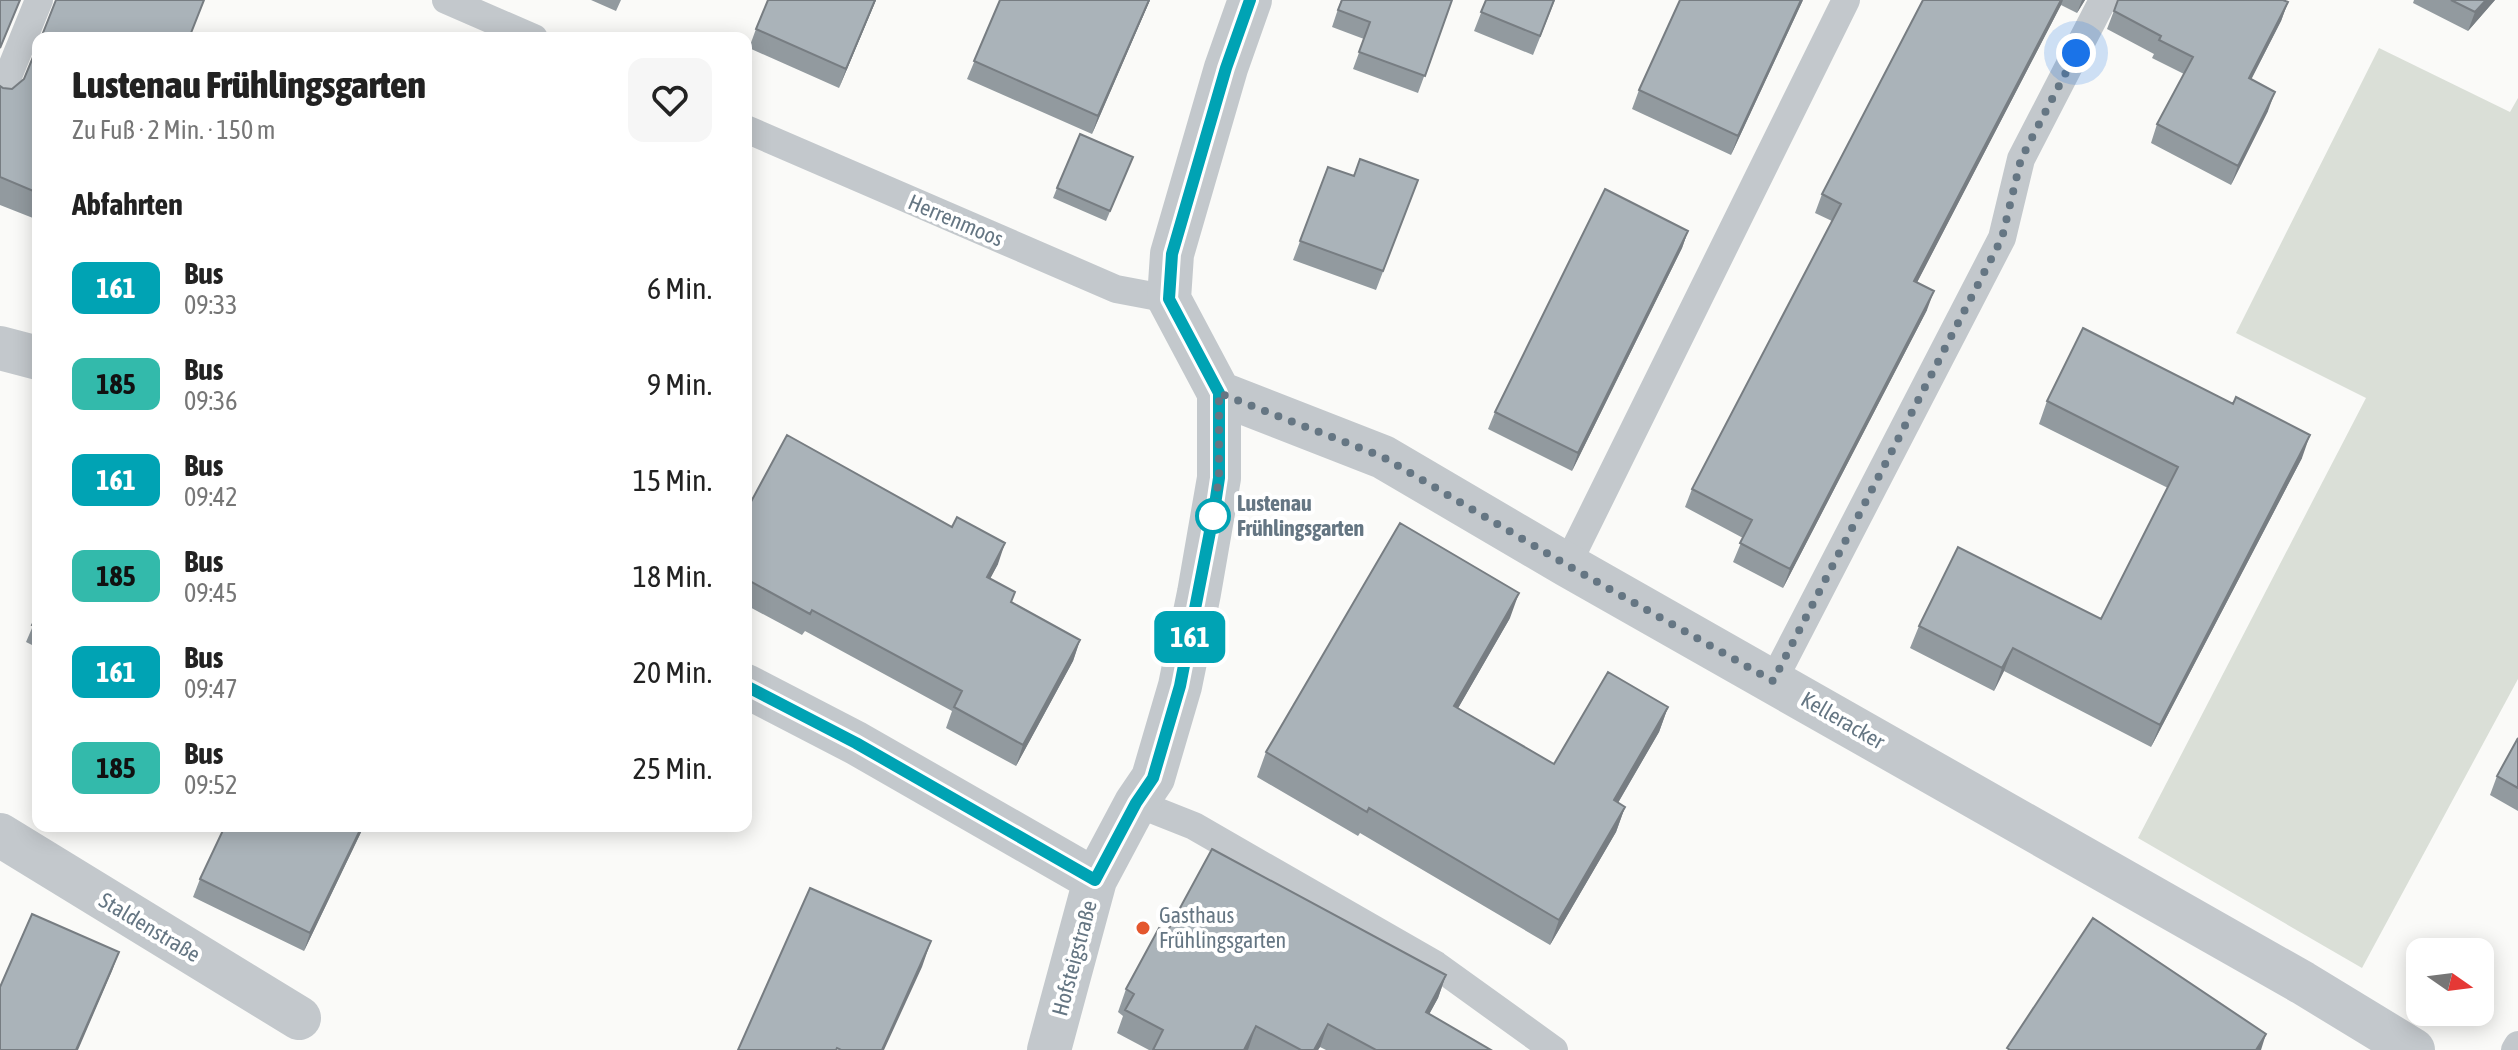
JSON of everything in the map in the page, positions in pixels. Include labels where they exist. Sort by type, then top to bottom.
[{"type":"street","points":[[1169,299],[1172,254],[1226,68],[1250,0]]},
{"type":"street","name":"Hofsteigstraße","points":[[1049,1050],[1095,880],[1136,803],[1153,778],[1180,686],[1219,478],[1219,393],[1169,299]]},
{"type":"street","points":[[0,348],[32,356]]},
{"type":"street","name":"Kelleracker","points":[[1219,393],[1383,457],[1567,565],[2303,983],[2413,1050]]},
{"type":"street","points":[[752,689],[856,743],[1095,880]]},
{"type":"street","name":"Staldenstraße","points":[[0,835],[299,1018]]},
{"type":"lane","points":[[0,96],[39,0]]},
{"type":"lane","points":[[446,0],[520,32]]},
{"type":"lane","points":[[1567,565],[1846,0]]},
{"type":"lane","points":[[1773,681],[2002,238],[2021,159],[2103,0]]},
{"type":"lane","name":"Herrenmoos","points":[[752,132],[1116,289],[1169,299]]},
{"type":"lane","points":[[1136,803],[1194,826],[1436,965],[1554,1050]]},
{"type":"shaded area","points":[[2379,48],[2510,112],[2518,98],[2518,679],[2362,968],[2138,838],[2366,398],[2236,333]]},
{"type":"building","points":[[0,0],[20,0],[0,48]]},
{"type":"building","points":[[56,0],[204,0],[191,32],[43,32]]},
{"type":"building","points":[[768,0],[875,0],[846,69],[756,29]]},
{"type":"building","points":[[1000,0],[1149,0],[1098,116],[974,61]]},
{"type":"building","points":[[1342,0],[1452,0],[1425,76],[1359,52],[1370,22],[1338,10]]},
{"type":"building","points":[[1486,0],[1554,0],[1540,36],[1481,12]]},
{"type":"building","points":[[1680,0],[1801,0],[1738,136],[1639,90]]},
{"type":"building","points":[[1923,0],[2061,0],[1914,281],[1934,291],[1790,569],[1740,543],[1752,520],[1692,489],[1841,204],[1822,194]]},
{"type":"building","points":[[2118,0],[2288,2],[2249,78],[2275,92],[2238,166],[2157,124],[2193,57],[2159,40],[2161,36],[2114,11]]},
{"type":"building","points":[[2451,0],[2486,0],[2475,12]]},
{"type":"building","points":[[32,60],[32,190],[0,177],[0,86],[12,89],[24,79]]},
{"type":"building","points":[[1080,134],[1133,157],[1110,211],[1057,188]]},
{"type":"building","points":[[1360,159],[1418,180],[1383,271],[1300,241],[1328,167],[1354,176]]},
{"type":"building","points":[[1605,189],[1688,231],[1578,453],[1495,412]]},
{"type":"building","points":[[2083,328],[2233,404],[2236,397],[2310,435],[2160,725],[2013,648],[2002,668],[1919,626],[1958,547],[2101,619],[2178,467],[2047,401]]},
{"type":"building","points":[[787,435],[952,527],[957,517],[1005,543],[987,577],[1015,592],[1011,602],[1080,640],[1023,745],[954,707],[962,691],[812,610],[810,614],[752,582],[752,500]]},
{"type":"building","points":[[1400,523],[1519,593],[1454,706],[1554,764],[1608,672],[1668,707],[1614,800],[1625,807],[1559,920],[1369,808],[1367,812],[1266,752]]},
{"type":"building","points":[[2518,738],[2518,788],[2497,776]]},
{"type":"building","points":[[222,832],[359,832],[310,933],[200,879]]},
{"type":"building","points":[[1212,849],[1446,975],[1426,1012],[1491,1050],[1376,1050],[1328,1024],[1314,1050],[1301,1050],[1256,1026],[1244,1050],[1153,1050],[1163,1030],[1125,1010],[1134,994],[1126,989],[1159,928],[1167,932]]},
{"type":"building","points":[[810,888],[931,941],[882,1050],[738,1050]]},
{"type":"building","points":[[32,914],[119,952],[76,1050],[0,1050],[0,987]]},
{"type":"building","points":[[2093,918],[2266,1034],[2256,1050],[2007,1048]]},
{"type":"bus line","name":"161","points":[[752,689],[856,743],[1095,880],[1136,803],[1153,778],[1180,686],[1214,511],[1219,478],[1219,393],[1169,299],[1172,254],[1226,68],[1250,0]]},
{"type":"place","name":"Lustenau Frühlingsgarten","points":[[1213,516]]},
{"type":"place","name":"Gasthaus Frühlingsgarten","points":[[1143,928]]},
{"type":"route","points":[[1213,516],[1219,478],[1219,393],[1383,457],[1773,681],[2002,238],[2021,159],[2076,53]]}]
